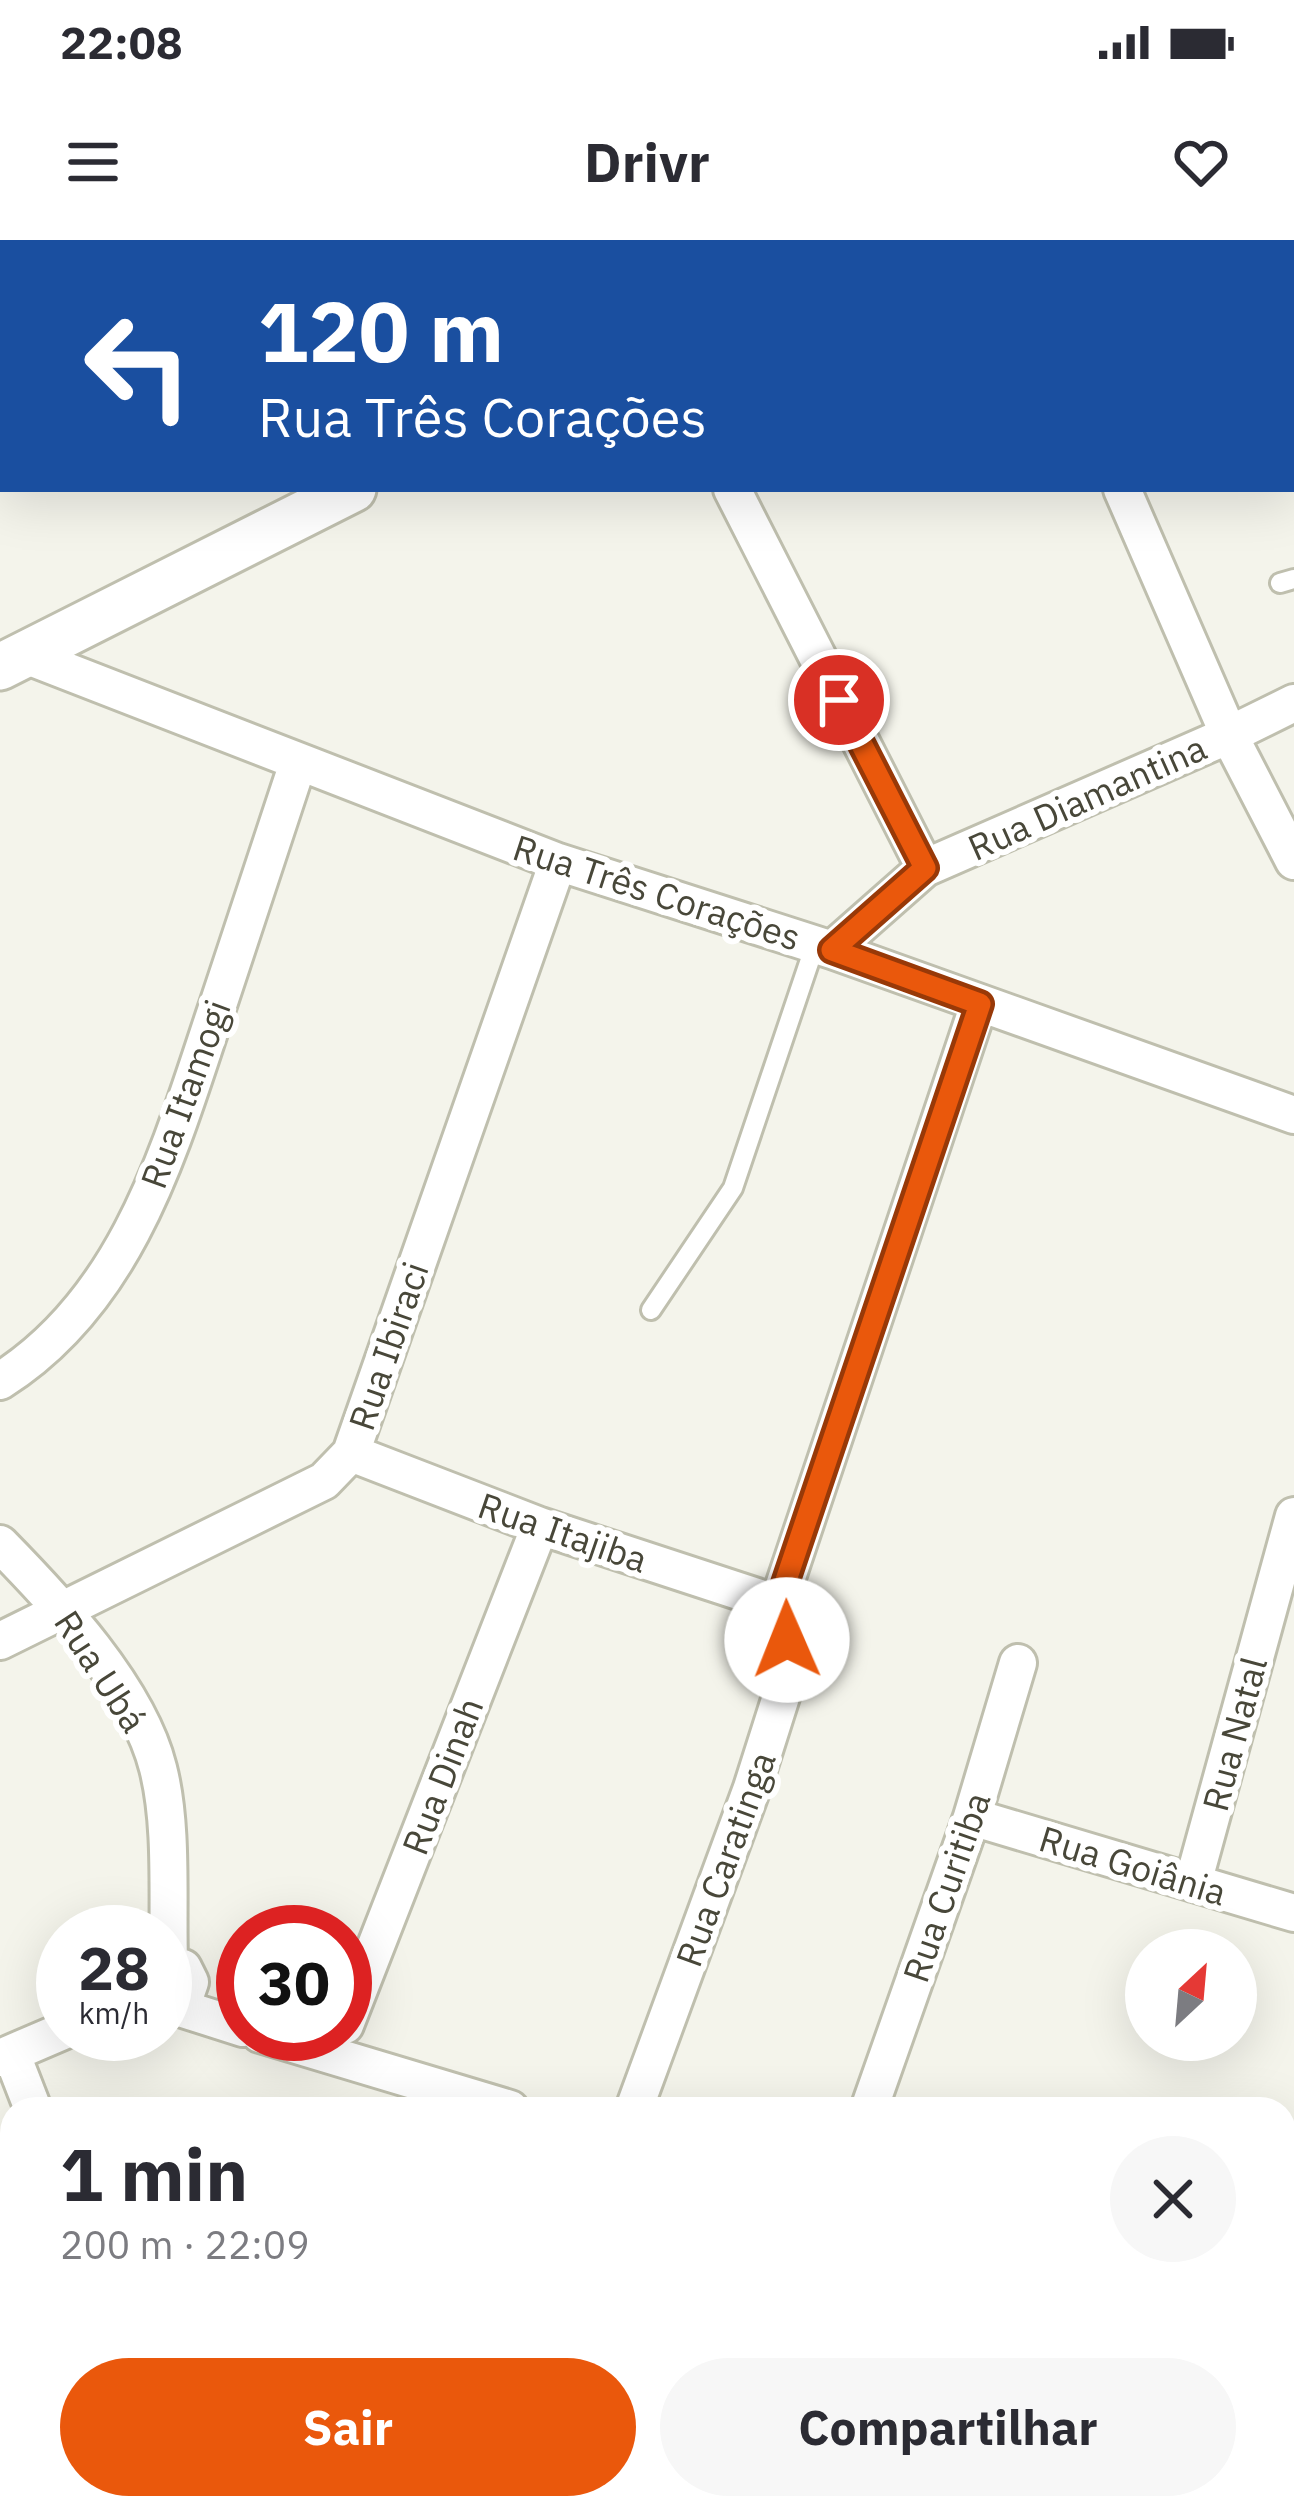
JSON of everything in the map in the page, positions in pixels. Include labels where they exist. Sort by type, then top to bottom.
[{"type":"street","points":[[12,661],[347,492]]},
{"type":"street","points":[[734,492],[925,868]]},
{"type":"street","points":[[1123,492],[1229,735],[1294,861]]},
{"type":"street","name":"Rua Três Corações","points":[[12,661],[558,862],[824,947],[1294,1115]]},
{"type":"street","name":"Rua Diamantina","points":[[824,947],[925,868],[1294,703]]},
{"type":"street","name":"Rua Itamogi","points":[[0,1382],[83,1311],[138,1224],[178,1126],[298,763]]},
{"type":"street","name":"Rua Ibiraci","points":[[0,1641],[324,1481],[351,1453],[558,862]]},
{"type":"street","points":[[778,1604],[980,1004]]},
{"type":"street","name":"Rua Itajiba","points":[[351,1453],[539,1526],[778,1604]]},
{"type":"street","name":"Rua Natal","points":[[1193,1883],[1294,1516]]},
{"type":"street","name":"Rua Dinah","points":[[372,1956],[539,1526]]},
{"type":"street","name":"Rua Ubá","points":[[0,1544],[63,1608],[134,1709],[158,1767],[166,1905]]},
{"type":"street","name":"Rua Caratinga","points":[[638,2097],[752,1788],[786,1681],[789,1661],[778,1604]]},
{"type":"street","name":"Rua Curitiba","points":[[873,2097],[972,1817],[1018,1663]]},
{"type":"street","name":"Rua Goiânia","points":[[972,1817],[1294,1913]]},
{"type":"street","points":[[28,2097],[6,2056],[36,2043]]},
{"type":"street","points":[[372,2051],[481,2097]]},
{"type":"lane","points":[[651,1310],[733,1188],[824,947]]},
{"type":"route","points":[[787,1640],[778,1604],[980,1004],[832,950],[925,868],[839,700]]}]
